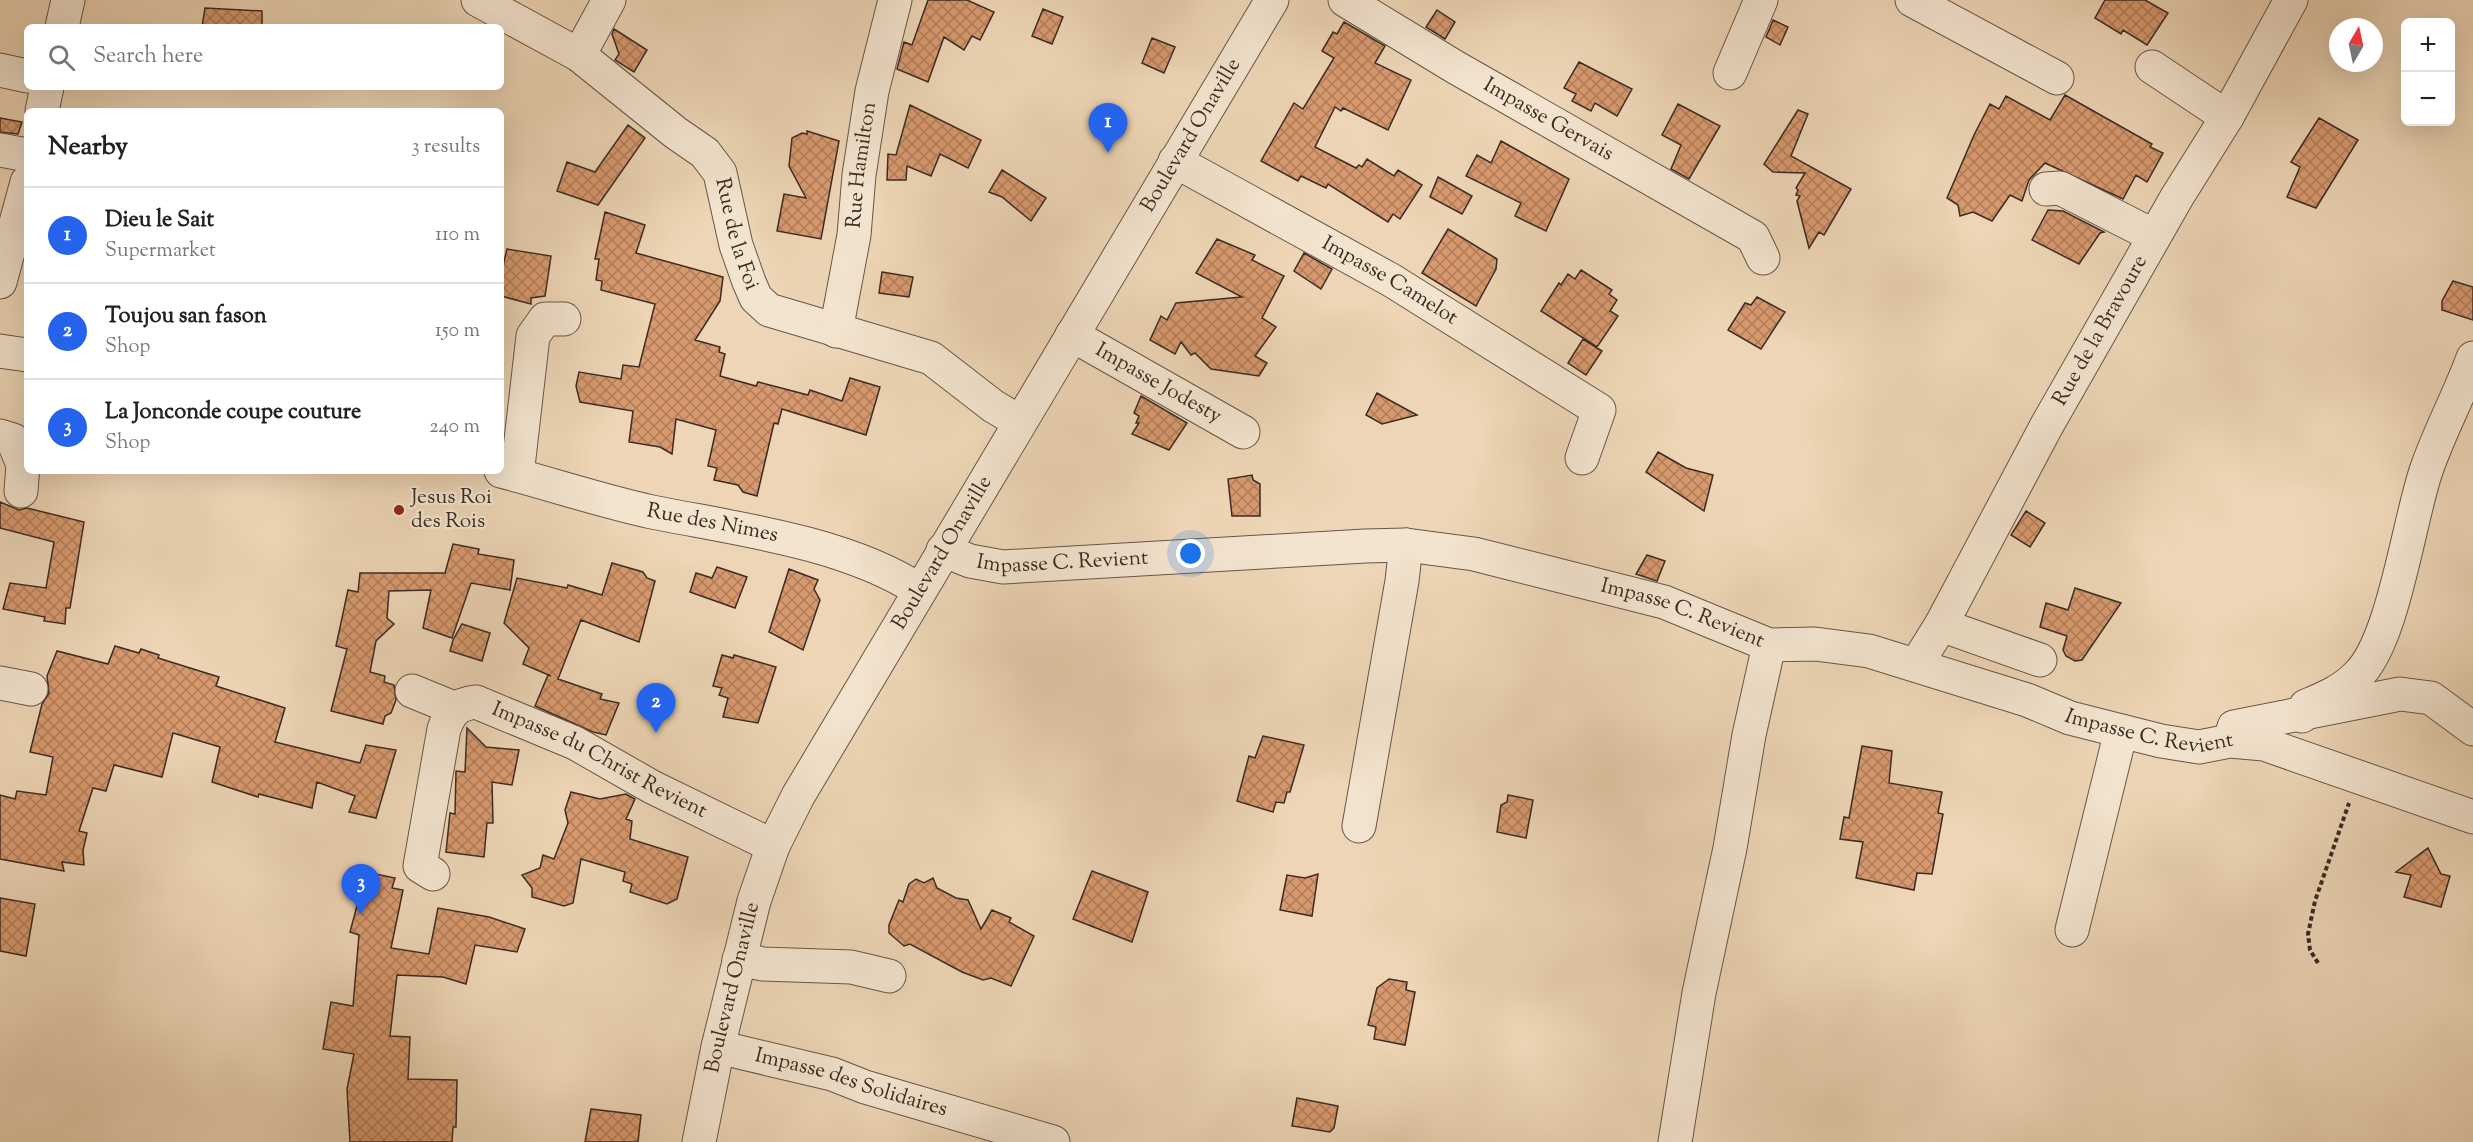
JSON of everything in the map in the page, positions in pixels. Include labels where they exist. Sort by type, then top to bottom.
[{"type":"street","points":[[63,24],[68,0]]},
{"type":"street","name":"Rue de la Foi","points":[[478,0],[579,55],[660,121],[705,153],[720,172],[736,245],[756,298],[770,310],[932,358],[993,406],[1020,422]]},
{"type":"street","points":[[579,55],[609,0]]},
{"type":"street","name":"Rue Hamilton","points":[[836,331],[854,235],[859,175],[872,91],[895,0]]},
{"type":"street","name":"Boulevard Onaville","points":[[699,1142],[718,1047],[754,901],[773,846],[798,796],[1175,161],[1234,68],[1272,0]]},
{"type":"street","name":"Impasse Gervais","points":[[1345,0],[1758,248]]},
{"type":"street","points":[[1730,73],[1761,0]]},
{"type":"street","points":[[1912,0],[2057,78]]},
{"type":"street","name":"Rue de la Bravoure","points":[[1916,664],[1941,625],[2005,501],[2154,236],[2227,117],[2291,0]]},
{"type":"street","points":[[2152,66],[2227,117]]},
{"type":"street","points":[[0,70],[24,75]]},
{"type":"street","points":[[43,108],[46,90]]},
{"type":"street","points":[[0,150],[24,154]]},
{"type":"street","name":"Impasse Camelot","points":[[1175,161],[1390,280],[1599,410],[1582,458]]},
{"type":"street","points":[[2046,189],[2060,188],[2154,236]]},
{"type":"street","points":[[0,282],[24,193]]},
{"type":"street","points":[[509,473],[533,336],[545,319],[564,319]]},
{"type":"street","name":"Impasse Jodesty","points":[[1072,335],[1242,432]]},
{"type":"street","points":[[0,351],[24,355]]},
{"type":"street","points":[[2302,716],[2306,706],[2335,694],[2359,675],[2378,644],[2426,470],[2473,358]]},
{"type":"street","points":[[0,436],[13,440],[23,465],[21,491]]},
{"type":"street","name":"Rue des Nimes","points":[[509,473],[639,509],[785,539],[893,573],[919,590]]},
{"type":"street","points":[[1359,826],[1402,581],[1406,546]]},
{"type":"street","name":"Impasse C. Revient","points":[[943,550],[970,561],[1003,567],[1257,551],[1406,546],[1474,554],[1664,602],[1769,645],[1815,644],[1869,651],[2027,700],[2070,718],[2121,731],[2199,747],[2230,741],[2264,744],[2473,817]]},
{"type":"street","points":[[1941,625],[2040,660]]},
{"type":"street","points":[[1675,1142],[1699,993],[1730,848],[1749,735],[1769,645]]},
{"type":"street","points":[[412,691],[456,708],[450,713],[444,729],[422,848],[420,866],[433,874]]},
{"type":"street","points":[[2230,741],[2234,728],[2302,716],[2366,699],[2400,694],[2431,698],[2473,729]]},
{"type":"street","name":"Impasse du Christ Revient","points":[[456,708],[463,703],[476,702],[495,708],[574,743],[643,782],[773,846]]},
{"type":"street","points":[[2072,930],[2121,731]]},
{"type":"street","points":[[739,959],[763,964],[851,967],[889,976]]},
{"type":"street","name":"Impasse des Solidaires","points":[[718,1047],[832,1074],[865,1087],[1053,1142]]},
{"type":"path","points":[[2318,963],[2310,950],[2307,934],[2358,777]]},
{"type":"building","points":[[928,0],[967,0],[994,12],[980,40],[972,36],[964,50],[944,37],[928,82],[897,69],[904,42],[912,45]]},
{"type":"building","points":[[2105,0],[2145,0],[2168,13],[2147,45],[2123,30],[2121,34],[2095,18]]},
{"type":"building","points":[[205,8],[262,11],[262,24],[202,24]]},
{"type":"building","points":[[1043,9],[1063,17],[1052,44],[1032,36]]},
{"type":"building","points":[[1437,10],[1455,22],[1445,39],[1426,27]]},
{"type":"building","points":[[1773,20],[1788,27],[1780,45],[1766,37]]},
{"type":"building","points":[[1344,22],[1385,46],[1375,63],[1411,80],[1388,130],[1343,108],[1341,111],[1335,107],[1315,147],[1356,168],[1359,165],[1362,167],[1367,159],[1394,176],[1398,170],[1422,185],[1400,219],[1393,214],[1388,222],[1328,184],[1326,188],[1301,176],[1298,181],[1261,161],[1294,103],[1303,109],[1334,58],[1322,51],[1333,32],[1337,34]]},
{"type":"building","points":[[614,29],[647,50],[634,72],[615,60],[619,54],[612,34]]},
{"type":"building","points":[[1152,38],[1175,47],[1164,73],[1142,63]]},
{"type":"building","points":[[1579,62],[1632,89],[1617,116],[1595,103],[1591,111],[1572,101],[1576,94],[1564,88]]},
{"type":"building","points":[[2065,95],[2152,144],[2150,147],[2163,153],[2147,182],[2136,175],[2123,199],[2045,163],[2029,180],[2022,201],[2010,195],[1992,221],[1973,212],[1960,216],[1958,205],[1947,198],[1990,104],[1999,109],[2006,96],[2050,120]]},
{"type":"building","points":[[1678,104],[1720,126],[1689,179],[1671,169],[1681,145],[1662,135]]},
{"type":"building","points":[[910,105],[981,140],[968,168],[940,154],[931,176],[907,166],[906,180],[887,180],[888,154],[896,155]]},
{"type":"building","points":[[1798,110],[1808,114],[1791,156],[1851,189],[1824,235],[1819,232],[1809,248],[1797,201],[1800,196],[1796,195],[1798,190],[1796,188],[1805,173],[1773,172],[1764,164]]},
{"type":"building","points":[[0,118],[22,122],[18,134],[0,132]]},
{"type":"building","points":[[2319,118],[2358,140],[2316,208],[2287,197],[2300,167],[2291,162]]},
{"type":"building","points":[[628,125],[645,138],[598,205],[557,191],[567,162],[595,172]]},
{"type":"building","points":[[807,131],[839,141],[821,239],[777,231],[784,194],[806,198],[789,166],[792,138],[802,133],[807,134]]},
{"type":"building","points":[[1501,141],[1569,179],[1546,231],[1515,216],[1521,203],[1466,176],[1477,155],[1491,163]]},
{"type":"building","points":[[1002,170],[1046,198],[1031,221],[1002,197],[989,192]]},
{"type":"building","points":[[1438,177],[1472,196],[1462,214],[1430,197]]},
{"type":"building","points":[[2048,210],[2063,211],[2104,232],[2100,233],[2079,264],[2032,240]]},
{"type":"building","points":[[605,212],[645,225],[636,253],[723,277],[720,301],[695,340],[720,347],[719,352],[725,354],[720,376],[756,386],[758,382],[808,395],[810,390],[842,401],[850,378],[880,387],[866,435],[782,409],[778,424],[774,423],[757,496],[743,492],[738,485],[714,480],[717,468],[708,466],[716,430],[676,419],[672,454],[660,447],[629,442],[633,411],[580,402],[576,386],[579,372],[621,379],[623,365],[639,367],[655,304],[601,290],[602,281],[596,280],[599,259],[595,259]]},
{"type":"building","points":[[1448,229],[1497,259],[1496,269],[1476,306],[1422,273]]},
{"type":"building","points":[[1217,239],[1255,255],[1252,260],[1284,276],[1262,318],[1276,327],[1255,356],[1267,363],[1259,376],[1211,369],[1195,353],[1191,355],[1181,342],[1175,354],[1150,340],[1161,316],[1167,320],[1176,303],[1242,297],[1196,273]]},
{"type":"building","points":[[507,249],[551,256],[545,296],[531,298],[531,304],[504,297],[504,262]]},
{"type":"building","points":[[1304,253],[1332,269],[1321,289],[1294,271]]},
{"type":"building","points":[[1581,270],[1612,290],[1609,294],[1617,300],[1610,311],[1618,316],[1597,347],[1541,311],[1559,283],[1561,285],[1568,274],[1575,279]]},
{"type":"building","points":[[882,272],[913,277],[909,297],[879,293]]},
{"type":"building","points":[[2453,281],[2473,287],[2473,320],[2442,310],[2442,301]]},
{"type":"building","points":[[1757,297],[1785,312],[1761,349],[1728,330],[1745,303],[1751,305]]},
{"type":"building","points":[[1583,339],[1602,351],[1586,375],[1568,363]]},
{"type":"building","points":[[1377,393],[1417,415],[1382,424],[1366,415]]},
{"type":"building","points":[[1141,396],[1187,423],[1169,450],[1132,434],[1139,423],[1136,423],[1139,416],[1134,413]]},
{"type":"building","points":[[1658,452],[1686,468],[1713,475],[1704,511],[1646,472]]},
{"type":"building","points":[[1252,475],[1253,480],[1260,484],[1260,516],[1232,516],[1228,479]]},
{"type":"building","points":[[0,502],[19,510],[27,508],[84,522],[70,608],[66,608],[65,624],[44,621],[45,617],[3,609],[10,583],[46,588],[54,542],[0,528]]},
{"type":"building","points":[[2026,511],[2045,523],[2030,547],[2011,535]]},
{"type":"building","points":[[453,544],[479,549],[478,554],[514,560],[510,590],[471,583],[452,638],[423,628],[431,590],[389,591],[387,618],[394,624],[376,641],[370,672],[385,676],[384,682],[394,685],[396,700],[391,713],[385,716],[383,724],[331,711],[347,649],[336,646],[348,590],[358,592],[360,573],[445,573]]},
{"type":"building","points":[[1647,555],[1665,561],[1657,581],[1636,574]]},
{"type":"building","points":[[612,563],[643,572],[647,578],[655,581],[639,642],[581,620],[558,679],[602,694],[600,699],[619,703],[606,735],[593,732],[535,706],[548,675],[551,676],[523,664],[529,648],[504,623],[517,578],[567,588],[568,585],[602,595]]},
{"type":"building","points":[[717,567],[747,577],[735,608],[690,592],[696,573],[712,578]]},
{"type":"building","points":[[789,569],[818,580],[814,589],[820,600],[803,650],[769,632]]},
{"type":"building","points":[[2075,588],[2121,603],[2082,660],[2075,661],[2066,656],[2063,650],[2067,636],[2040,627],[2046,603],[2068,610]]},
{"type":"building","points":[[462,624],[490,633],[482,661],[450,651]]},
{"type":"building","points":[[115,646],[139,653],[141,649],[159,655],[158,658],[219,677],[216,686],[285,708],[275,742],[360,763],[366,745],[396,750],[376,818],[349,812],[355,796],[317,782],[312,808],[259,794],[258,797],[212,782],[220,747],[173,733],[162,777],[114,765],[106,791],[93,788],[79,831],[87,833],[83,850],[84,865],[62,862],[64,871],[0,859],[0,795],[15,799],[17,791],[46,795],[53,757],[30,752],[42,704],[49,693],[47,676],[57,651],[108,664]]},
{"type":"building","points":[[722,655],[733,658],[734,655],[776,667],[758,723],[723,717],[728,698],[719,695],[722,688],[713,686]]},
{"type":"building","points":[[467,728],[486,747],[519,750],[512,785],[492,782],[493,823],[487,823],[484,857],[446,852],[450,813],[455,814],[456,771],[465,772]]},
{"type":"building","points":[[1263,736],[1304,745],[1290,792],[1287,792],[1284,803],[1276,802],[1273,812],[1237,801],[1249,756],[1255,758]]},
{"type":"building","points":[[1862,746],[1892,751],[1889,783],[1942,792],[1938,813],[1943,814],[1932,874],[1917,873],[1914,890],[1856,878],[1863,842],[1840,839],[1844,817],[1849,818]]},
{"type":"building","points":[[571,792],[600,799],[626,794],[635,799],[626,819],[632,821],[630,839],[688,857],[677,899],[667,904],[630,892],[632,884],[623,881],[625,872],[581,859],[573,903],[564,906],[532,897],[532,888],[522,875],[540,868],[543,855],[554,859],[568,823],[565,810]]},
{"type":"building","points":[[1508,795],[1533,800],[1526,838],[1497,832],[1501,805],[1507,802]]},
{"type":"building","points":[[2428,848],[2441,874],[2450,876],[2441,907],[2404,897],[2411,875],[2396,872]]},
{"type":"building","points":[[1092,871],[1148,892],[1132,942],[1073,919]]},
{"type":"building","points":[[366,872],[395,878],[392,888],[403,890],[391,948],[429,954],[438,908],[489,917],[525,929],[517,952],[475,945],[466,984],[443,977],[397,975],[390,1036],[410,1037],[408,1079],[457,1080],[456,1127],[453,1127],[452,1142],[350,1142],[347,1089],[354,1054],[323,1049],[331,1002],[353,1006],[359,935],[350,932]]},
{"type":"building","points":[[1318,874],[1312,916],[1280,910],[1287,875],[1305,878]]},
{"type":"building","points":[[933,878],[937,888],[956,898],[968,900],[981,929],[992,910],[1011,918],[1009,922],[1034,936],[1011,986],[991,978],[983,980],[962,972],[910,944],[904,946],[889,933],[889,925],[899,900],[903,902],[909,884],[916,879],[924,883]]},
{"type":"building","points":[[0,898],[35,904],[26,956],[0,951]]},
{"type":"building","points":[[1389,979],[1407,982],[1406,990],[1415,992],[1405,1045],[1374,1039],[1376,1027],[1368,1025],[1377,988]]},
{"type":"building","points":[[1297,1098],[1338,1106],[1334,1128],[1330,1132],[1292,1126]]},
{"type":"building","points":[[591,1109],[641,1115],[638,1142],[585,1142]]},
{"type":"place","name":"Dieu le Sait","points":[[1108,153]]},
{"type":"place","name":"Jesus Roi des Rois","points":[[399,510]]},
{"type":"place","name":"Toujou san fason","points":[[656,733]]},
{"type":"place","name":"La Jonconde coupe couture","points":[[361,914]]}]
